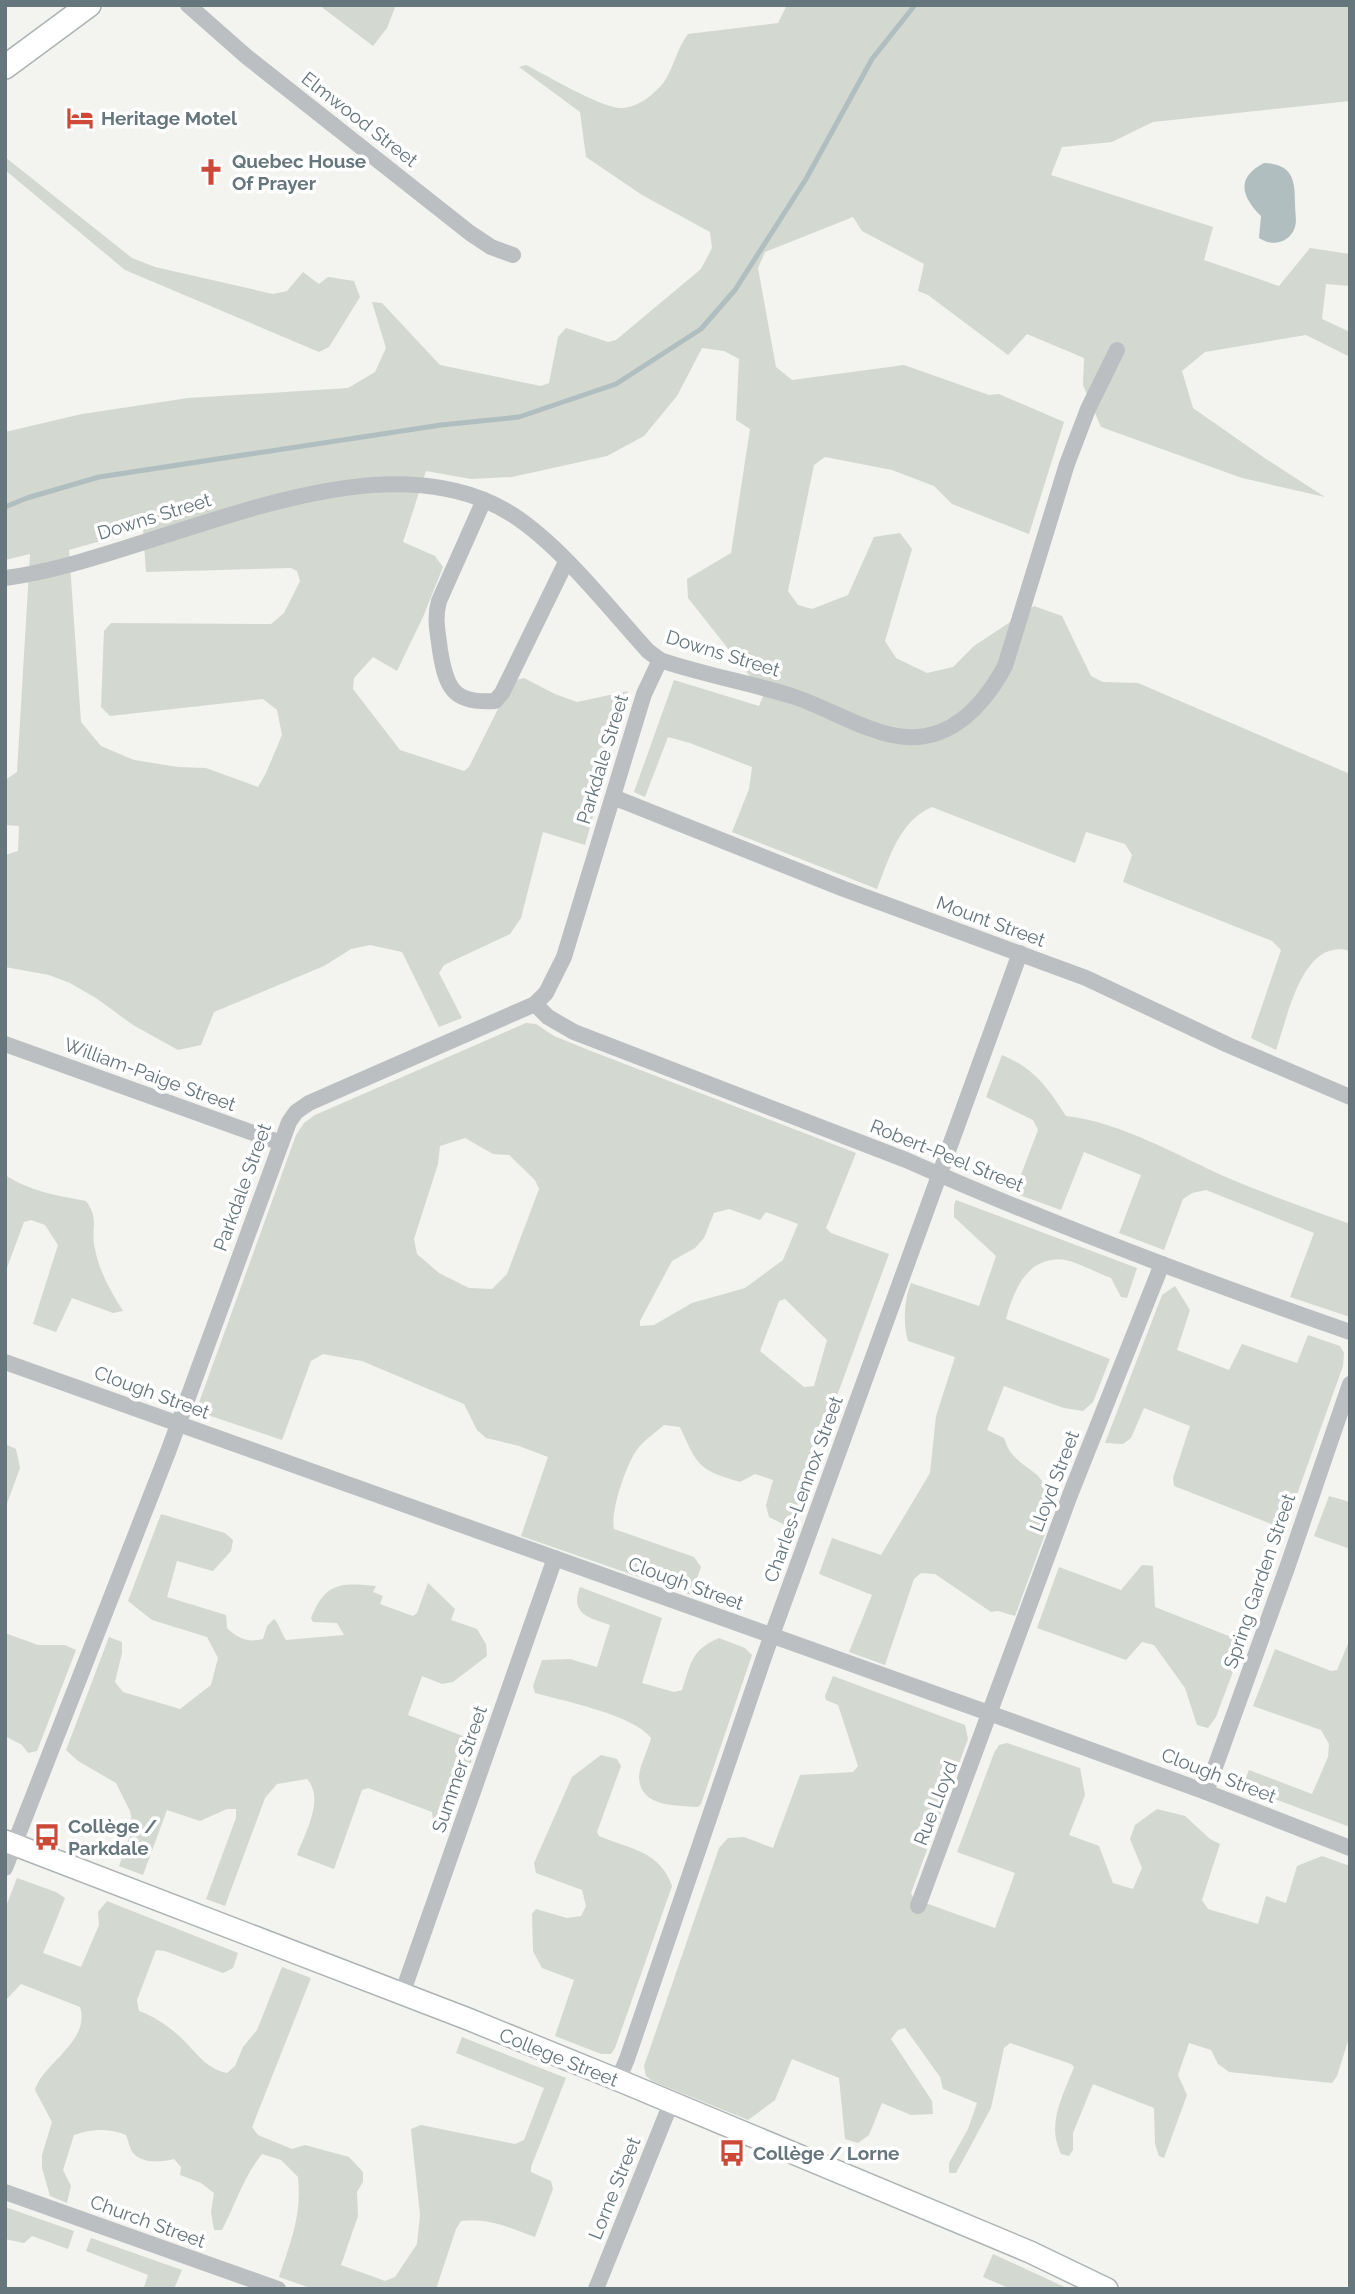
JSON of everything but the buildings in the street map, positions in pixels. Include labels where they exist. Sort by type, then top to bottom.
[{"type":"main road","points":[[5,68],[89,5]]},
{"type":"street","name":"Elmwood Street","points":[[188,5],[247,57],[470,233],[491,247],[513,255]]},
{"type":"street","name":"Downs Street","points":[[5,578],[126,548],[302,496],[352,487],[402,484],[453,489],[484,500],[515,517],[566,562],[648,651],[660,660],[798,698],[873,728],[905,737],[923,736],[960,722],[978,707],[1005,666],[1067,464],[1088,409],[1116,351]]},
{"type":"street","points":[[484,500],[439,601],[435,616],[448,685],[462,697],[477,702],[495,701],[502,693],[566,562]]},
{"type":"street","name":"Parkdale Street","points":[[5,1868],[10,1843],[178,1423],[289,1122],[296,1112],[309,1104],[535,1004],[547,993],[564,957],[644,694],[660,660]]},
{"type":"street","name":"Mount Street","points":[[613,797],[832,885],[1086,978],[1228,1045],[1350,1097]]},
{"type":"street","name":"Charles-Lennox Street","points":[[618,2080],[772,1636],[1020,953]]},
{"type":"street","name":"Robert-Peel Street","points":[[535,1004],[548,1017],[575,1031],[906,1160],[1161,1264],[1350,1332]]},
{"type":"street","name":"William-Paige Street","points":[[5,1044],[281,1143]]},
{"type":"street","name":"Lloyd Street","points":[[991,1714],[1070,1496],[1161,1264]]},
{"type":"street","name":"Clough Street","points":[[5,1362],[991,1714],[1206,1792],[1350,1848]]},
{"type":"street","name":"Spring Garden Street","points":[[1206,1792],[1350,1384]]},
{"type":"street","name":"Summer Street","points":[[402,1994],[555,1558]]},
{"type":"street","name":"Rue Lloyd","points":[[918,1906],[991,1714]]},
{"type":"street","name":"College Street","points":[[10,1843],[618,2080],[1030,2252],[1107,2289]]},
{"type":"street","name":"Lorne Street","points":[[596,2289],[671,2104]]},
{"type":"street","name":"Church Street","points":[[5,2192],[278,2289]]},
{"type":"shaded area","points":[[319,5],[396,5],[387,28],[373,46]]},
{"type":"shaded area","points":[[787,5],[1350,5],[1350,101],[1153,122],[1112,142],[1062,147],[1051,175],[1213,227],[1204,260],[1279,286],[1310,248],[1350,254],[1350,286],[1326,284],[1322,319],[1350,332],[1350,357],[1306,335],[1205,352],[1182,371],[1193,408],[1325,497],[1242,478],[1101,427],[1083,385],[1084,358],[1027,334],[1008,355],[928,295],[918,291],[924,264],[862,231],[853,217],[765,252],[758,268],[776,367],[792,380],[904,365],[989,395],[999,394],[1064,422],[1029,534],[952,504],[934,486],[892,470],[825,457],[814,465],[788,591],[798,605],[812,609],[848,595],[874,537],[900,533],[912,549],[885,641],[896,658],[927,673],[953,667],[974,646],[1034,606],[1062,616],[1091,676],[1103,682],[1138,683],[1350,774],[1350,951],[1334,950],[1320,956],[1309,967],[1292,1000],[1276,1050],[1251,1038],[1281,950],[1272,941],[1123,882],[1132,855],[1125,844],[1086,832],[1075,863],[932,807],[921,813],[903,831],[877,889],[732,832],[749,789],[752,767],[668,737],[645,797],[634,792],[674,680],[759,706],[764,694],[688,598],[687,579],[731,553],[750,429],[736,420],[739,359],[724,351],[702,348],[677,396],[644,436],[607,456],[512,477],[471,479],[426,471],[403,542],[435,556],[443,567],[397,671],[373,657],[354,678],[353,689],[400,750],[464,771],[469,767],[512,681],[524,678],[577,702],[628,691],[585,845],[543,832],[521,918],[510,934],[444,965],[439,973],[462,1018],[439,1027],[402,952],[370,945],[351,949],[324,966],[214,1012],[201,1045],[178,1050],[133,1025],[70,983],[49,975],[5,967],[5,855],[18,851],[19,826],[5,825],[5,780],[17,772],[30,554],[5,560],[5,432],[82,414],[188,398],[348,388],[375,372],[386,348],[372,302],[382,303],[440,365],[541,386],[549,383],[558,337],[566,328],[608,342],[616,340],[701,269],[712,248],[710,232],[642,195],[586,157],[580,112],[519,67],[526,65],[599,102],[625,108],[644,100],[660,87],[688,34],[778,23]],"holes":[[[143,529],[146,572],[291,568],[297,571],[300,581],[284,613],[271,624],[111,623],[104,631],[101,707],[110,716],[263,699],[277,710],[282,735],[258,787],[206,768],[134,760],[101,746],[81,722],[69,550]]]},
{"type":"shaded area","points":[[5,157],[132,258],[155,267],[273,294],[287,291],[303,272],[319,284],[328,277],[354,281],[360,297],[329,347],[319,352],[125,270],[5,170]]},
{"type":"shaded area","points":[[1264,163],[1287,170],[1294,188],[1295,227],[1289,237],[1275,243],[1259,238],[1261,216],[1249,202],[1244,188],[1249,175]]},
{"type":"shaded area","points":[[526,1023],[536,1024],[554,1036],[591,1051],[856,1153],[826,1228],[831,1233],[889,1254],[789,1527],[769,1517],[766,1505],[773,1480],[755,1474],[740,1482],[707,1469],[696,1458],[680,1427],[664,1425],[639,1447],[629,1463],[617,1499],[614,1529],[694,1557],[701,1567],[691,1595],[521,1536],[548,1457],[486,1438],[477,1430],[464,1404],[362,1361],[323,1354],[311,1361],[282,1440],[196,1411],[296,1135],[304,1123],[315,1115]],"holes":[[[465,1138],[493,1154],[509,1155],[535,1180],[539,1189],[507,1274],[492,1289],[469,1288],[439,1273],[417,1254],[414,1239],[438,1164],[440,1146]],[[729,1209],[760,1220],[766,1212],[798,1224],[783,1260],[745,1288],[692,1303],[654,1325],[640,1326],[640,1321],[672,1261],[695,1248],[704,1238],[714,1213]],[[785,1299],[827,1340],[814,1386],[804,1387],[760,1351],[779,1301]]]},
{"type":"shaded area","points":[[1002,1055],[1032,1073],[1053,1096],[1066,1116],[1087,1119],[1128,1132],[1243,1184],[1350,1224],[1350,1317],[1290,1297],[1314,1233],[1206,1190],[1192,1193],[1183,1199],[1164,1250],[1119,1233],[1141,1175],[1084,1152],[1061,1210],[1014,1193],[1038,1130],[1033,1120],[986,1097]]},
{"type":"shaded area","points":[[5,1175],[34,1189],[86,1201],[93,1214],[94,1242],[99,1265],[123,1311],[113,1313],[72,1298],[56,1332],[33,1324],[58,1245],[45,1225],[31,1220],[24,1222],[5,1273]]},
{"type":"shaded area","points":[[956,1200],[1137,1268],[1127,1298],[1121,1297],[1111,1278],[1065,1260],[1041,1263],[1025,1276],[1018,1286],[1006,1319],[1110,1359],[1093,1402],[1083,1411],[1064,1408],[1004,1386],[987,1430],[1004,1438],[1018,1460],[1043,1482],[1049,1499],[1056,1504],[1015,1616],[998,1611],[991,1612],[935,1574],[921,1573],[914,1579],[885,1665],[849,1652],[872,1595],[819,1574],[832,1538],[881,1555],[930,1473],[936,1416],[955,1357],[908,1341],[905,1312],[909,1289],[911,1283],[979,1306],[996,1256],[954,1217]]},
{"type":"shaded area","points":[[1175,1286],[1190,1310],[1177,1350],[1229,1370],[1242,1344],[1297,1363],[1308,1335],[1340,1346],[1344,1353],[1343,1366],[1286,1525],[1279,1527],[1174,1486],[1173,1478],[1190,1426],[1144,1408],[1131,1438],[1123,1444],[1105,1443],[1162,1295]]},
{"type":"shaded area","points":[[5,1444],[16,1449],[20,1468],[5,1509]]},
{"type":"shaded area","points":[[1329,1496],[1350,1502],[1350,1549],[1314,1536]]},
{"type":"shaded area","points":[[161,1514],[225,1533],[233,1540],[231,1551],[213,1571],[177,1561],[167,1597],[226,1615],[227,1628],[243,1639],[263,1639],[267,1626],[274,1619],[286,1640],[344,1635],[337,1623],[313,1622],[311,1618],[316,1606],[328,1591],[353,1584],[376,1586],[373,1592],[383,1596],[380,1604],[413,1616],[417,1613],[428,1583],[455,1609],[451,1620],[477,1629],[486,1644],[487,1656],[453,1682],[442,1684],[422,1676],[408,1715],[463,1736],[475,1750],[446,1835],[434,1829],[432,1812],[368,1788],[362,1790],[334,1869],[297,1855],[314,1806],[312,1787],[307,1779],[277,1784],[265,1798],[225,1906],[206,1899],[236,1818],[236,1809],[227,1809],[200,1821],[167,1810],[143,1875],[119,1866],[133,1827],[130,1811],[116,1783],[78,1761],[66,1750],[109,1637],[122,1642],[115,1682],[123,1692],[180,1709],[211,1685],[218,1658],[207,1637],[152,1620],[128,1601]]},
{"type":"shaded area","points":[[1142,1565],[1153,1566],[1155,1607],[1244,1642],[1216,1717],[1208,1728],[1197,1725],[1185,1688],[1154,1645],[1142,1642],[1126,1660],[1037,1628],[1059,1567],[1121,1590]]},
{"type":"shaded area","points":[[580,1587],[662,1618],[642,1683],[674,1692],[682,1690],[693,1658],[703,1647],[719,1638],[745,1648],[752,1655],[698,1807],[660,1803],[645,1794],[639,1776],[651,1738],[642,1730],[630,1722],[598,1710],[535,1693],[533,1686],[542,1660],[570,1659],[597,1667],[610,1625],[589,1617],[580,1609],[577,1596]]},
{"type":"shaded area","points":[[5,1633],[38,1645],[65,1645],[76,1650],[37,1751],[28,1753],[22,1745],[5,1736]]},
{"type":"shaded area","points":[[1350,1639],[1350,1827],[1242,1787],[1249,1770],[1312,1794],[1328,1757],[1329,1744],[1321,1730],[1253,1706],[1275,1649],[1331,1671],[1337,1670]]},
{"type":"shaded area","points":[[833,1676],[965,1725],[968,1739],[911,1893],[914,1899],[995,1928],[1015,1873],[957,1852],[994,1753],[999,1745],[1007,1743],[1080,1768],[1085,1795],[1069,1835],[1099,1846],[1113,1883],[1133,1889],[1142,1868],[1130,1839],[1135,1825],[1157,1809],[1185,1816],[1210,1839],[1220,1844],[1202,1900],[1208,1909],[1258,1924],[1266,1896],[1286,1903],[1297,1866],[1322,1856],[1350,1866],[1350,2035],[1337,2076],[1332,2083],[1229,2072],[1218,2064],[1211,2050],[1189,2043],[1178,2075],[1187,2095],[1164,2158],[1159,2156],[1155,2144],[1154,2108],[1093,2084],[1073,2133],[1073,2150],[1069,2156],[1061,2154],[1055,2132],[1061,2099],[1074,2067],[1010,2043],[1004,2048],[991,2108],[956,2173],[949,2173],[949,2163],[968,2129],[977,2103],[943,2089],[940,2077],[905,2028],[898,2030],[891,2039],[932,2101],[933,2114],[911,2115],[882,2103],[869,2135],[858,2143],[845,2139],[839,2078],[792,2059],[775,2100],[748,2120],[652,2081],[646,2076],[644,2066],[719,1848],[728,1838],[744,1837],[773,1848],[800,1775],[853,1772],[858,1766],[838,1705],[826,1700]]},
{"type":"shaded area","points":[[601,1755],[617,1759],[621,1766],[597,1832],[599,1836],[652,1858],[667,1874],[672,1886],[611,2054],[601,2054],[555,2036],[574,1980],[542,1968],[533,1951],[532,1914],[536,1909],[567,1918],[581,1916],[586,1906],[582,1890],[536,1873],[534,1863],[572,1777]]},
{"type":"shaded area","points":[[17,1878],[65,1898],[43,1953],[81,1967],[99,1925],[98,1912],[107,1901],[238,1953],[233,1968],[223,1973],[156,1950],[137,2000],[139,2011],[169,2028],[206,2063],[219,2071],[227,2073],[235,2066],[243,2047],[257,2030],[282,1967],[311,1978],[252,2127],[258,2135],[292,2149],[305,2145],[349,2157],[363,2172],[363,2182],[357,2192],[358,2216],[341,2265],[385,2281],[395,2277],[417,2244],[420,2215],[411,2129],[421,2125],[515,2144],[524,2140],[544,2088],[456,2053],[462,2037],[566,2078],[531,2167],[531,2172],[551,2181],[553,2189],[535,2237],[490,2222],[461,2221],[436,2289],[313,2289],[279,2277],[294,2228],[299,2191],[298,2177],[281,2160],[262,2154],[245,2181],[222,2230],[214,2230],[211,2212],[214,2193],[201,2183],[180,2175],[181,2167],[174,2159],[152,2161],[137,2157],[126,2135],[107,2130],[74,2135],[63,2170],[71,2186],[67,2203],[50,2196],[42,2168],[42,2155],[52,2122],[35,2090],[47,2070],[73,2041],[82,2019],[80,2007],[21,1984],[5,2001],[5,1909]]},
{"type":"shaded area","points":[[5,2207],[74,2231],[68,2249],[32,2236],[24,2243],[5,2239]]},
{"type":"shaded area","points":[[91,2238],[182,2270],[174,2289],[136,2289],[144,2287],[148,2275],[86,2251]]},
{"type":"shaded area","points":[[993,2254],[1069,2289],[1011,2289],[983,2277]]},
{"type":"waterway","points":[[5,507],[99,477],[441,425],[519,417],[616,384],[701,329],[735,290],[806,179],[872,59],[915,5]]},
{"type":"place","name":"Heritage Motel","points":[[80,118]]},
{"type":"place","name":"Quebec House Of Prayer","points":[[211,172]]},
{"type":"place","name":"Collège / Parkdale","points":[[47,1837]]},
{"type":"place","name":"Collège / Lorne","points":[[732,2153]]}]
